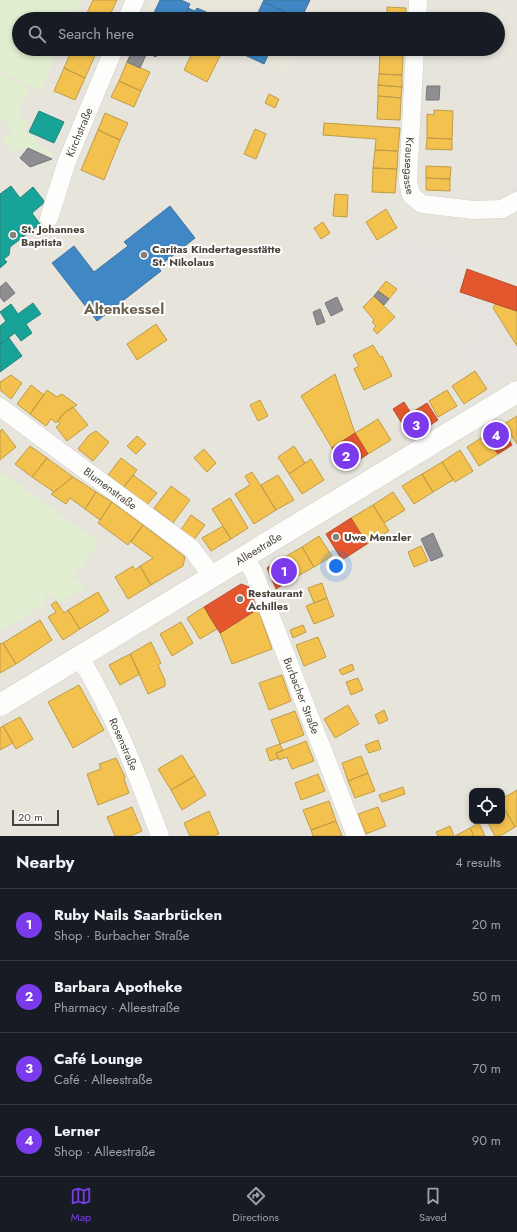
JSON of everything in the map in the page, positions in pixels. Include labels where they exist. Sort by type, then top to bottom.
[{"type":"street","points":[[130,12],[135,0]]},
{"type":"street","points":[[417,12],[418,0]]},
{"type":"street","name":"Kirchstraße","points":[[49,218],[67,161],[111,56]]},
{"type":"street","name":"Krausegasse","points":[[416,56],[408,181],[411,195],[422,204],[474,210],[502,209],[517,201]]},
{"type":"street","name":"Alleestraße","points":[[0,705],[517,392]]},
{"type":"street","name":"Blumenstraße","points":[[0,407],[191,548],[213,577]]},
{"type":"street","name":"Burbacher Straße","points":[[245,557],[254,573],[356,836]]},
{"type":"street","name":"Rosenstraße","points":[[80,656],[120,733],[160,836]]},
{"type":"shaded area","points":[[0,0],[517,0],[517,836],[0,836]]},
{"type":"shaded area","points":[[148,0],[321,0],[316,12],[143,11]]},
{"type":"shaded area","points":[[242,56],[296,56],[287,76]]},
{"type":"shaded area","points":[[517,158],[517,201],[513,203],[508,162]]},
{"type":"shaded area","points":[[399,237],[471,259],[460,292],[495,304],[493,308],[517,346],[517,370],[487,389],[465,354],[470,321],[367,259]]},
{"type":"green space","points":[[0,0],[46,0],[52,2],[53,0],[82,0],[76,12],[12,12],[12,56],[56,56],[40,91],[0,72]]},
{"type":"green space","points":[[0,75],[29,88],[20,108],[19,115],[28,124],[25,131],[37,138],[35,144],[54,154],[52,159],[22,146],[15,153],[2,140],[13,130],[0,117]]},
{"type":"green space","points":[[0,471],[100,543],[73,576],[86,586],[59,603],[48,594],[44,598],[47,603],[0,631]]},
{"type":"building: Homes","points":[[93,0],[117,0],[111,12],[87,12]]},
{"type":"building: Homes","points":[[387,7],[406,8],[406,12],[387,12]]},
{"type":"building: Homes","points":[[69,56],[95,56],[85,78],[64,68]]},
{"type":"building: Homes","points":[[191,56],[220,56],[207,82],[184,70]]},
{"type":"building: Homes","points":[[380,56],[403,56],[402,75],[379,74]]},
{"type":"building: Homes","points":[[127,62],[150,72],[141,91],[119,81]]},
{"type":"building: Homes","points":[[64,68],[85,78],[75,100],[54,91]]},
{"type":"building: Homes","points":[[379,74],[402,75],[402,87],[378,85]]},
{"type":"building: Homes","points":[[119,81],[141,91],[134,107],[111,97]]},
{"type":"building: Homes","points":[[378,85],[402,87],[401,98],[378,96]]},
{"type":"building: Homes","points":[[269,94],[279,99],[275,108],[265,103]]},
{"type":"building: Homes","points":[[378,96],[401,98],[400,120],[377,119]]},
{"type":"building: Homes","points":[[434,110],[453,111],[452,139],[427,138],[427,114],[434,115]]},
{"type":"building: Homes","points":[[105,113],[128,123],[120,140],[98,130]]},
{"type":"building: Homes","points":[[324,123],[400,128],[398,151],[375,150],[376,139],[323,135]]},
{"type":"building: Homes","points":[[255,129],[266,134],[256,159],[244,154]]},
{"type":"building: Homes","points":[[98,130],[120,140],[104,180],[81,170]]},
{"type":"building: Homes","points":[[427,138],[452,139],[452,150],[426,149]]},
{"type":"building: Homes","points":[[375,150],[398,151],[397,169],[373,168]]},
{"type":"building: Homes","points":[[426,166],[451,167],[450,179],[426,178]]},
{"type":"building: Homes","points":[[373,168],[397,169],[395,193],[372,192]]},
{"type":"building: Homes","points":[[426,178],[450,179],[450,191],[426,190]]},
{"type":"building: Homes","points":[[335,194],[348,195],[347,217],[333,216]]},
{"type":"building: Homes","points":[[386,209],[397,228],[377,240],[366,222]]},
{"type":"building: Homes","points":[[323,222],[330,233],[321,239],[314,228]]},
{"type":"building: Homes","points":[[386,281],[397,289],[389,299],[378,291]]},
{"type":"building: Homes","points":[[374,296],[395,317],[377,334],[373,329],[376,326],[372,322],[374,320],[363,307]]},
{"type":"building: Homes","points":[[495,304],[517,311],[517,346],[493,308]]},
{"type":"building: Homes","points":[[156,324],[167,340],[137,360],[127,344]]},
{"type":"building: Homes","points":[[373,345],[380,357],[382,356],[392,376],[364,390],[354,369],[359,366],[353,355]]},
{"type":"building: Homes","points":[[475,371],[487,389],[464,404],[452,386]]},
{"type":"building: Homes","points":[[335,374],[355,433],[332,448],[301,396]]},
{"type":"building: Homes","points":[[11,375],[22,383],[11,399],[0,390],[0,382]]},
{"type":"building: Homes","points":[[31,385],[44,395],[30,414],[17,404]]},
{"type":"building: Homes","points":[[47,390],[57,397],[62,394],[77,405],[64,413],[56,423],[51,419],[46,426],[30,414]]},
{"type":"building: Homes","points":[[447,390],[457,406],[438,417],[429,401]]},
{"type":"building: Homes","points":[[260,400],[268,416],[258,421],[250,405]]},
{"type":"building: Homes","points":[[73,407],[88,425],[67,441],[56,427],[60,424],[58,421],[64,413]]},
{"type":"building: Homes","points":[[517,416],[517,444],[504,424]]},
{"type":"building: Homes","points":[[378,419],[391,440],[368,454],[355,433]]},
{"type":"building: Homes","points":[[2,429],[16,447],[0,460],[0,431]]},
{"type":"building: Homes","points":[[96,431],[109,442],[93,461],[78,449],[89,435]]},
{"type":"building: Homes","points":[[486,435],[498,454],[479,466],[467,447]]},
{"type":"building: Homes","points":[[137,436],[146,444],[136,454],[127,446]]},
{"type":"building: Homes","points":[[30,446],[47,458],[32,477],[15,464]]},
{"type":"building: Homes","points":[[294,446],[305,463],[289,474],[278,457]]},
{"type":"building: Homes","points":[[204,449],[216,463],[207,472],[194,458]]},
{"type":"building: Homes","points":[[460,450],[473,471],[455,482],[442,462]]},
{"type":"building: Homes","points":[[47,458],[73,477],[54,492],[32,477]]},
{"type":"building: Homes","points":[[121,458],[137,470],[124,487],[108,475]]},
{"type":"building: Homes","points":[[311,459],[324,480],[302,494],[289,474]]},
{"type":"building: Homes","points":[[442,462],[453,480],[433,492],[422,474]]},
{"type":"building: Homes","points":[[252,472],[276,510],[254,524],[235,494],[250,485],[245,476]]},
{"type":"building: Homes","points":[[422,474],[433,492],[414,504],[402,486]]},
{"type":"building: Homes","points":[[133,475],[157,493],[147,505],[124,487]]},
{"type":"building: Homes","points":[[278,475],[294,500],[276,510],[261,485]]},
{"type":"building: Homes","points":[[73,477],[96,492],[85,509],[70,498],[66,504],[51,494]]},
{"type":"building: Homes","points":[[171,486],[190,500],[173,523],[154,508]]},
{"type":"building: Homes","points":[[96,492],[112,502],[100,520],[85,509]]},
{"type":"building: Homes","points":[[393,492],[405,510],[384,523],[373,505]]},
{"type":"building: Homes","points":[[230,498],[248,528],[231,539],[212,509]]},
{"type":"building: Homes","points":[[112,502],[143,525],[128,545],[98,523]]},
{"type":"building: Homes","points":[[373,505],[389,531],[367,544],[351,518]]},
{"type":"building: Homes","points":[[191,515],[205,525],[193,541],[180,531]]},
{"type":"building: Homes","points":[[143,525],[185,557],[183,566],[151,585],[140,566],[153,558],[131,542]]},
{"type":"building: Homes","points":[[223,526],[231,539],[211,551],[202,538]]},
{"type":"building: Homes","points":[[319,536],[332,556],[314,567],[302,547]]},
{"type":"building: Homes","points":[[421,546],[428,561],[414,567],[408,552]]},
{"type":"building: Homes","points":[[302,547],[314,567],[294,578],[283,558]]},
{"type":"building: Homes","points":[[133,566],[135,570],[140,566],[151,585],[128,599],[115,577]]},
{"type":"building: Homes","points":[[322,583],[327,598],[314,603],[308,588]]},
{"type":"building: Homes","points":[[98,592],[109,611],[80,629],[68,610]]},
{"type":"building: Homes","points":[[327,598],[334,616],[314,624],[306,606]]},
{"type":"building: Homes","points":[[56,601],[64,613],[68,610],[80,629],[63,640],[48,617],[56,612],[51,605]]},
{"type":"building: Homes","points":[[204,607],[217,629],[200,639],[187,618]]},
{"type":"building: Homes","points":[[258,609],[272,649],[232,664],[220,633]]},
{"type":"building: Homes","points":[[40,620],[52,640],[16,664],[3,643]]},
{"type":"building: Homes","points":[[181,622],[193,643],[172,656],[160,634]]},
{"type":"building: Homes","points":[[303,625],[306,632],[293,638],[290,630]]},
{"type":"building: Homes","points":[[318,637],[326,657],[304,666],[296,645]]},
{"type":"building: Homes","points":[[151,642],[161,663],[158,665],[165,680],[165,686],[148,694],[130,654]]},
{"type":"building: Homes","points":[[3,643],[16,664],[0,673],[0,644]]},
{"type":"building: Homes","points":[[130,654],[140,674],[120,685],[109,665]]},
{"type":"building: Homes","points":[[352,664],[354,670],[342,675],[339,670]]},
{"type":"building: Homes","points":[[282,675],[291,701],[269,710],[259,683]]},
{"type":"building: Homes","points":[[358,678],[363,690],[351,695],[346,682]]},
{"type":"building: Homes","points":[[79,685],[104,730],[73,748],[48,702]]},
{"type":"building: Homes","points":[[348,705],[359,724],[335,738],[324,719]]},
{"type":"building: Homes","points":[[384,710],[388,720],[379,724],[375,715]]},
{"type":"building: Homes","points":[[295,711],[304,735],[280,744],[271,720]]},
{"type":"building: Homes","points":[[20,717],[33,739],[16,749],[3,726]]},
{"type":"building: Homes","points":[[3,726],[13,743],[0,750],[0,728]]},
{"type":"building: Homes","points":[[378,740],[381,749],[369,753],[365,745]]},
{"type":"building: Homes","points":[[306,741],[314,761],[292,769],[287,757],[279,760],[276,753]]},
{"type":"building: Homes","points":[[280,744],[283,751],[276,753],[278,758],[270,761],[266,749]]},
{"type":"building: Homes","points":[[182,755],[195,776],[171,790],[158,769]]},
{"type":"building: Homes","points":[[361,756],[368,773],[348,781],[342,763]]},
{"type":"building: Homes","points":[[116,758],[125,777],[124,779],[129,793],[98,805],[87,774],[101,769],[99,764]]},
{"type":"building: Homes","points":[[368,773],[375,791],[355,798],[348,781]]},
{"type":"building: Homes","points":[[318,774],[325,791],[301,800],[295,783]]},
{"type":"building: Homes","points":[[195,776],[206,795],[182,810],[171,790]]},
{"type":"building: Homes","points":[[403,787],[405,794],[382,802],[379,795]]},
{"type":"building: Homes","points":[[517,790],[517,826],[515,827],[505,809],[505,797]]},
{"type":"building: Homes","points":[[329,801],[336,821],[311,830],[303,810]]},
{"type":"building: Homes","points":[[132,807],[142,831],[131,836],[115,836],[107,817]]},
{"type":"building: Homes","points":[[378,807],[386,826],[366,834],[358,814]]},
{"type":"building: Homes","points":[[209,811],[219,834],[214,836],[190,836],[184,823]]},
{"type":"building: Homes","points":[[505,811],[515,827],[500,836],[495,836],[489,824],[505,824]]},
{"type":"building: Homes","points":[[336,821],[342,836],[313,836],[311,830]]},
{"type":"building: Homes","points":[[479,824],[485,836],[474,836],[470,828]]},
{"type":"building: Homes","points":[[450,826],[454,836],[438,836],[436,832]]},
{"type":"building: Homes","points":[[470,828],[474,836],[455,836]]},
{"type":"building: Shops","points":[[467,269],[517,287],[517,311],[460,292]]},
{"type":"building: Shops","points":[[404,402],[411,413],[427,403],[438,420],[411,438],[393,409]]},
{"type":"building: Shops","points":[[501,426],[512,445],[498,454],[486,435]]},
{"type":"building: Shops","points":[[355,433],[368,454],[345,469],[332,448]]},
{"type":"building: Shops","points":[[351,518],[367,544],[342,560],[326,534]]},
{"type":"building: Shops","points":[[283,558],[294,578],[276,589],[267,568]]},
{"type":"building: Shops","points":[[241,584],[249,587],[258,609],[220,633],[204,607]]},
{"type":"building: Schools","points":[[160,0],[181,0],[190,4],[186,12],[154,12]]},
{"type":"building: Schools","points":[[264,0],[310,0],[304,12],[285,12],[263,2]]},
{"type":"building: Schools","points":[[263,2],[286,12],[258,12]]},
{"type":"building: Schools","points":[[188,8],[195,11],[197,8],[206,12],[186,12]]},
{"type":"building: Schools","points":[[247,56],[268,56],[264,64]]},
{"type":"building: Schools","points":[[170,206],[195,238],[158,267],[161,271],[97,321],[52,263],[74,246],[94,272],[128,246],[124,242]]},
{"type":"building: Public","points":[[39,111],[64,122],[54,143],[29,132]]},
{"type":"building: Public","name":"St. Johannes Baptista","points":[[11,186],[20,198],[33,187],[45,202],[32,213],[40,224],[10,247],[9,255],[4,259],[7,262],[0,268],[0,194]]},
{"type":"building: Public","points":[[33,303],[41,314],[26,324],[32,333],[21,341],[15,333],[0,344],[0,326],[6,321],[0,312],[11,304],[18,314]]},
{"type":"building: Public","points":[[9,338],[22,356],[0,372],[0,344]]},
{"type":"building: Industry","points":[[130,56],[146,56],[140,68],[127,62]]},
{"type":"building: Industry","points":[[427,86],[440,86],[439,100],[426,100]]},
{"type":"building: Industry","points":[[28,148],[52,159],[30,167],[20,158]]},
{"type":"building: Industry","points":[[6,282],[15,293],[4,302],[0,297],[0,287]]},
{"type":"building: Industry","points":[[378,291],[389,299],[384,305],[374,296]]},
{"type":"building: Industry","points":[[337,297],[343,310],[331,316],[325,303]]},
{"type":"building: Industry","points":[[320,309],[325,322],[317,325],[313,312]]},
{"type":"building: Industry","points":[[433,533],[443,556],[431,561],[421,539]]},
{"type":"place","name":"St. Johannes Baptista","points":[[13,235]]},
{"type":"place","name":"Caritas Kindertagesstätte St. Nikolaus","points":[[144,255]]},
{"type":"place","name":"Café Lounge","points":[[416,425]]},
{"type":"place","name":"Lerner","points":[[496,435]]},
{"type":"place","name":"Barbara Apotheke","points":[[346,456]]},
{"type":"place","name":"Uwe Menzler","points":[[336,537]]},
{"type":"place","name":"Ruby Nails Saarbrücken","points":[[284,571]]},
{"type":"place","name":"Restaurant Achilles","points":[[240,599]]},
{"type":"district","name":"Altenkessel","points":[[124,309]]}]
